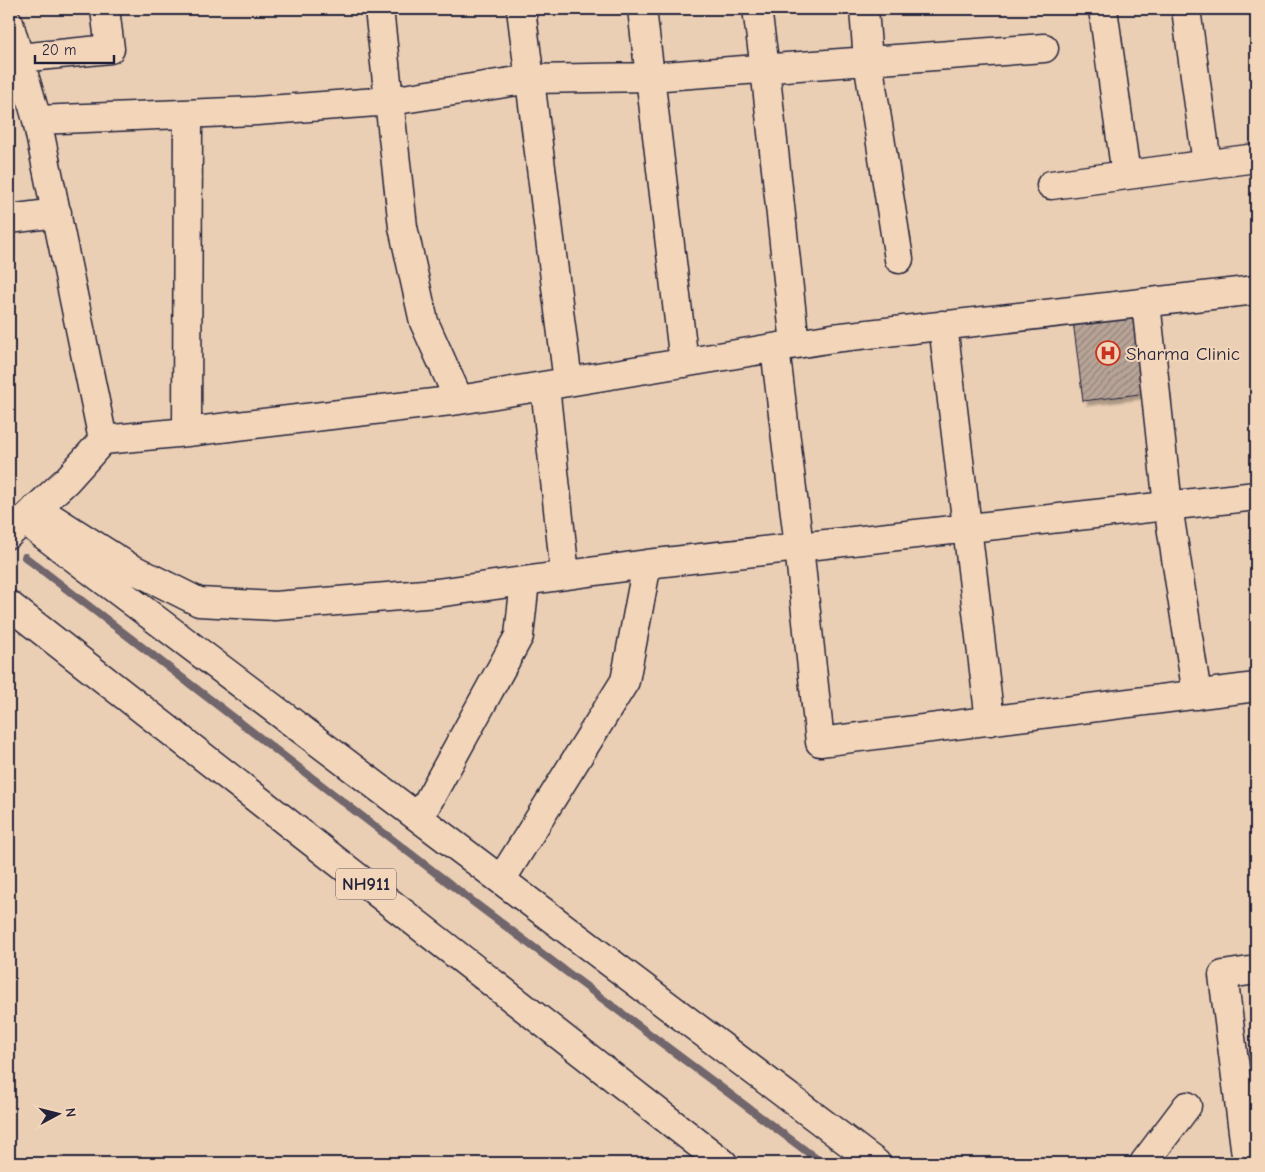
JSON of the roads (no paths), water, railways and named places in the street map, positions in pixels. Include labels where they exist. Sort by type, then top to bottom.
[{"type":"main road","points":[[19,58],[110,49],[105,9]]},
{"type":"main road","points":[[379,9],[403,227],[424,322],[459,400]]},
{"type":"main road","points":[[521,9],[530,79],[557,384],[564,575]]},
{"type":"main road","points":[[642,9],[684,363]]},
{"type":"main road","points":[[757,9],[765,68],[799,547],[820,742],[1256,687]]},
{"type":"main road","points":[[864,9],[868,61],[899,259]]},
{"type":"main road","points":[[1103,9],[1126,175]]},
{"type":"main road","points":[[1186,9],[1207,164]]},
{"type":"main road","points":[[9,23],[37,120],[103,440]]},
{"type":"main road","points":[[37,120],[256,111],[390,101],[530,79],[650,78],[1044,48]]},
{"type":"main road","points":[[187,432],[188,114]]},
{"type":"main road","points":[[1051,185],[1256,158]]},
{"type":"main road","points":[[9,219],[57,213]]},
{"type":"main road","points":[[23,520],[67,480],[103,440],[459,400],[833,338],[1256,290]]},
{"type":"main road","points":[[1146,302],[1168,506],[1196,695]]},
{"type":"main road","points":[[943,326],[990,722]]},
{"type":"main road","points":[[23,520],[129,567],[199,602],[275,606],[437,593],[646,564],[1256,496]]},
{"type":"main road","points":[[23,520],[876,1163]]},
{"type":"main road","points":[[501,880],[625,681],[646,564]]},
{"type":"main road","points":[[419,818],[519,636],[525,580]]},
{"type":"main road","name":"NH911","points":[[9,604],[723,1163]]},
{"type":"main road","points":[[1247,1163],[1249,1130],[1223,975],[1256,970]]},
{"type":"main road","points":[[1144,1163],[1187,1106]]},
{"type":"waterway","points":[[25,557],[476,904],[822,1163]]},
{"type":"place","name":"Sharma Clinic","points":[[1108,353]]}]
